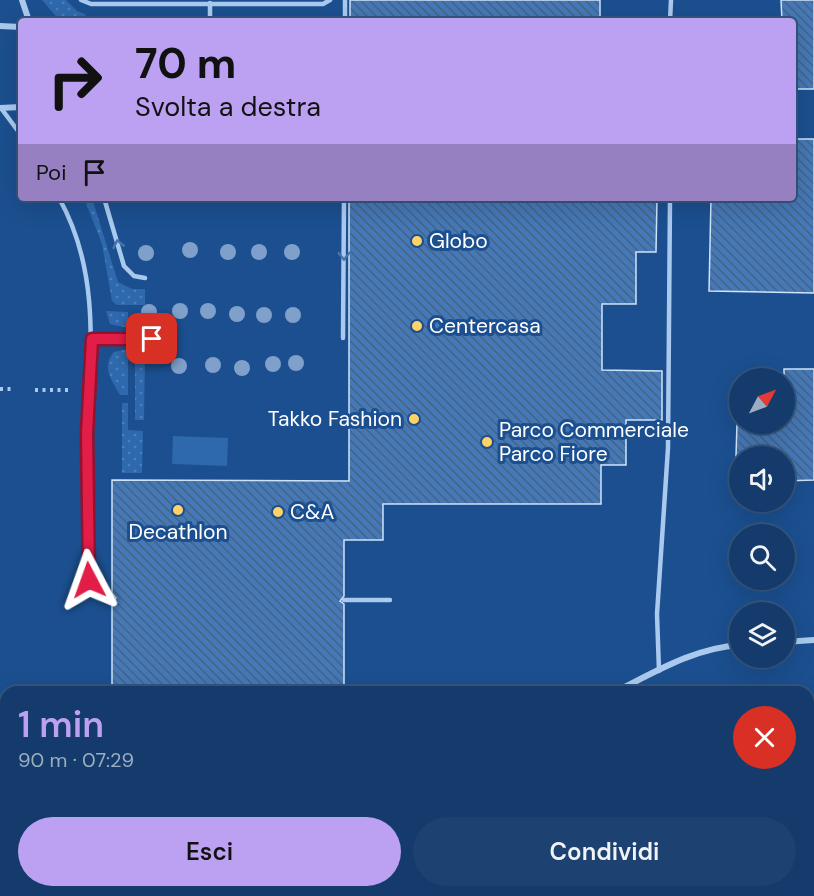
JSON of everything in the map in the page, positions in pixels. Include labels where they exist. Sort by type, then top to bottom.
[{"type":"street","points":[[22,0],[28,18]]},
{"type":"street","points":[[0,26],[18,27]]},
{"type":"street","points":[[1,108],[18,106]]},
{"type":"street","points":[[795,641],[814,640]]},
{"type":"street","points":[[628,686],[709,649],[729,646]]},
{"type":"lane","points":[[81,0],[91,4],[323,4],[330,0]]},
{"type":"lane","points":[[345,0],[345,18]]},
{"type":"lane","points":[[670,18],[671,0]]},
{"type":"lane","points":[[210,3],[210,18]]},
{"type":"lane","points":[[1,108],[18,131]]},
{"type":"lane","points":[[60,201],[77,237],[85,264],[92,339],[87,433],[87,568],[89,580],[95,587],[112,598]]},
{"type":"lane","points":[[106,201],[124,266],[134,276],[145,278]]},
{"type":"lane","points":[[343,338],[344,201]]},
{"type":"lane","points":[[659,671],[657,614],[668,448],[670,201]]},
{"type":"lane","points":[[92,339],[152,339]]},
{"type":"lane","points":[[344,600],[390,600]]},
{"type":"path","points":[[0,389],[15,389]]},
{"type":"path","points":[[35,390],[72,390]]},
{"type":"shaded area","points":[[42,0],[66,0],[77,11],[85,14],[86,18],[57,18]]},
{"type":"shaded area","points":[[85,201],[93,201],[118,282],[132,289],[145,289],[145,305],[117,305],[112,301],[102,244]]},
{"type":"shaded area","points":[[106,311],[128,312],[128,328],[110,324]]},
{"type":"shaded area","points":[[128,349],[128,395],[120,395],[109,374],[108,363],[114,352]]},
{"type":"shaded area","points":[[135,349],[145,355],[144,420],[135,420]]},
{"type":"shaded area","points":[[122,403],[128,403],[128,430],[143,431],[142,473],[122,473]]},
{"type":"shaded area","points":[[173,436],[228,438],[227,466],[172,464]]},
{"type":"building","points":[[350,0],[600,0],[600,18],[350,18]]},
{"type":"building","points":[[781,0],[814,0],[814,89],[796,89],[796,18],[782,18]]},
{"type":"building","points":[[796,139],[814,139],[814,293],[709,291],[711,201],[796,201]]},
{"type":"building","name":"Parco Commerciale Parco Fiore","points":[[349,201],[657,201],[656,252],[636,252],[636,304],[602,304],[602,370],[662,371],[662,420],[626,420],[626,465],[601,465],[601,504],[383,504],[383,540],[344,540],[344,596],[340,601],[344,604],[344,686],[112,686],[112,602],[116,598],[112,593],[112,480],[349,481]]},
{"type":"building","points":[[795,369],[814,369],[814,480],[795,481],[795,446],[736,446],[737,434],[795,434]]},
{"type":"place","name":"Globo","points":[[417,241]]},
{"type":"place","name":"Centercasa","points":[[417,326]]},
{"type":"place","name":"Takko Fashion","points":[[414,419]]},
{"type":"place","name":"Parco Commerciale Parco Fiore","points":[[487,442]]},
{"type":"place","name":"Decathlon","points":[[178,510]]},
{"type":"place","name":"C&A","points":[[278,512]]},
{"type":"route","points":[[89,580],[87,568],[87,433],[92,339],[152,339]]}]
